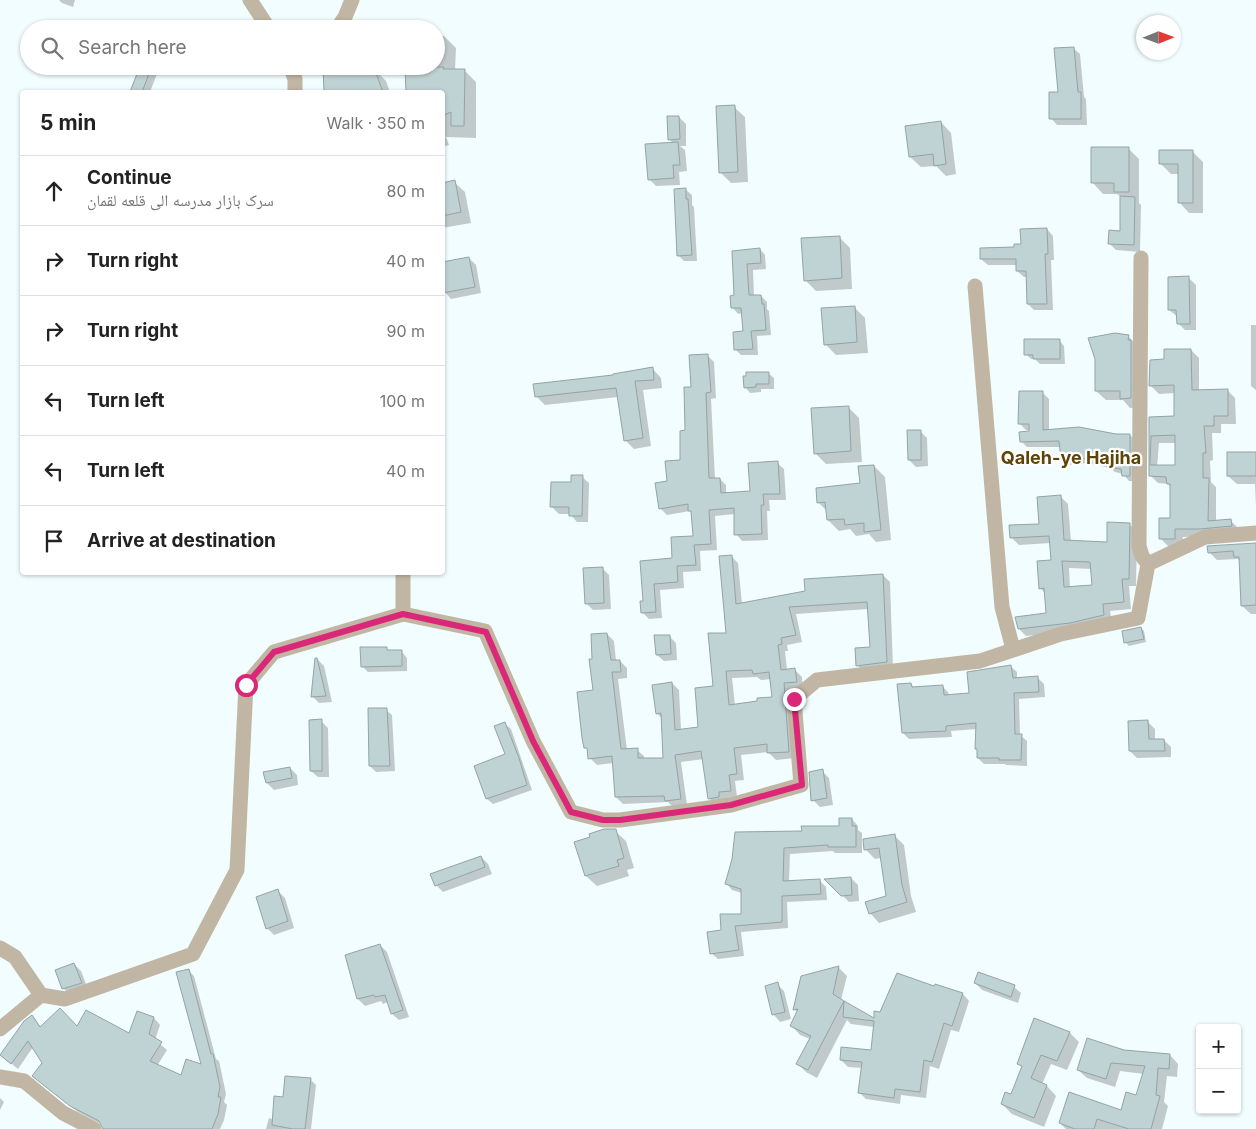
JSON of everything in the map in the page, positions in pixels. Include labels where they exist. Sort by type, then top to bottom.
[{"type":"street","points":[[250,0],[263,20]]},
{"type":"street","points":[[343,20],[352,0]]},
{"type":"street","points":[[0,948],[15,957],[41,995],[65,1000],[193,954],[237,870],[246,685],[274,652],[403,614],[486,632],[533,741],[571,812],[603,820],[620,820],[731,805],[802,785],[794,699],[817,680],[980,661],[1061,634],[1138,618],[1148,564],[1142,556],[1139,546],[1141,258]]},
{"type":"street","points":[[975,286],[1002,607],[1013,649]]},
{"type":"street","points":[[1148,564],[1205,537],[1256,533]]},
{"type":"street","points":[[403,575],[403,614]]},
{"type":"street","points":[[0,1030],[41,995]]},
{"type":"street","points":[[0,1077],[24,1081],[63,1113],[94,1129]]},
{"type":"building","points":[[1074,47],[1078,92],[1081,92],[1081,119],[1049,119],[1049,92],[1058,92],[1054,48]]},
{"type":"building","points":[[445,69],[465,69],[464,126],[451,126],[451,112],[445,115],[445,90],[406,90],[405,75],[445,75]]},
{"type":"building","points":[[137,75],[149,75],[143,90],[131,90]]},
{"type":"building","points":[[323,75],[377,75],[382,90],[324,90]]},
{"type":"building","points":[[735,105],[738,172],[719,173],[716,106]]},
{"type":"building","points":[[667,116],[679,116],[680,139],[668,140]]},
{"type":"building","points":[[941,121],[946,164],[934,166],[933,154],[909,157],[905,126]]},
{"type":"building","points":[[678,142],[680,165],[673,165],[674,178],[648,180],[645,144]]},
{"type":"building","points":[[1091,147],[1129,147],[1129,192],[1114,192],[1114,183],[1091,183]]},
{"type":"building","points":[[1159,150],[1193,150],[1193,203],[1178,203],[1178,164],[1159,164]]},
{"type":"building","points":[[455,180],[461,212],[445,215],[445,182]]},
{"type":"building","points":[[686,188],[692,255],[677,256],[674,189]]},
{"type":"building","points":[[1120,196],[1135,197],[1134,245],[1108,244],[1109,230],[1120,231]]},
{"type":"building","points":[[1047,228],[1048,254],[1045,254],[1047,304],[1027,304],[1026,271],[1016,271],[1016,259],[980,259],[980,248],[1014,247],[1014,244],[1021,244],[1020,229]]},
{"type":"building","points":[[840,236],[842,278],[804,281],[801,238]]},
{"type":"building","points":[[760,248],[761,263],[747,264],[749,295],[761,295],[762,304],[764,304],[766,330],[751,331],[753,349],[734,350],[733,332],[743,331],[741,308],[731,308],[730,296],[734,295],[732,251]]},
{"type":"building","points":[[469,257],[475,287],[445,292],[445,261]]},
{"type":"building","points":[[1189,276],[1190,324],[1177,324],[1176,310],[1168,310],[1168,277]]},
{"type":"building","points":[[855,306],[857,342],[824,345],[821,308]]},
{"type":"building","points":[[1115,333],[1129,335],[1128,340],[1131,340],[1131,398],[1120,399],[1120,391],[1095,391],[1095,359],[1088,338]]},
{"type":"building","points":[[1024,339],[1060,339],[1060,359],[1033,359],[1033,355],[1024,355]]},
{"type":"building","points":[[1164,349],[1191,349],[1192,390],[1228,389],[1228,416],[1214,416],[1214,426],[1204,426],[1206,453],[1203,453],[1203,478],[1209,478],[1208,521],[1231,519],[1232,526],[1175,529],[1175,539],[1159,539],[1159,518],[1170,518],[1170,484],[1167,484],[1166,477],[1149,476],[1149,417],[1174,416],[1174,385],[1149,386],[1150,360],[1164,359]],"holes":[[[1175,435],[1175,465],[1150,465],[1151,436]]]},
{"type":"building","points":[[708,354],[711,392],[706,393],[709,478],[720,478],[721,493],[750,491],[748,463],[778,461],[780,494],[763,494],[764,505],[761,505],[762,534],[734,535],[734,508],[709,510],[711,544],[694,545],[696,565],[677,566],[678,582],[654,584],[656,612],[641,613],[640,601],[643,601],[640,561],[672,558],[671,537],[693,536],[691,511],[688,511],[688,504],[659,509],[655,483],[667,481],[665,461],[680,460],[680,431],[685,430],[684,387],[691,387],[689,355]]},
{"type":"building","points":[[653,367],[654,380],[635,381],[643,438],[624,441],[616,388],[535,397],[533,384],[613,375]]},
{"type":"building","points":[[746,372],[769,372],[769,384],[756,384],[756,387],[744,388],[743,376],[746,376]]},
{"type":"building","points":[[1019,391],[1043,391],[1043,430],[1079,427],[1116,434],[1130,434],[1130,476],[1122,476],[1121,469],[1107,467],[1108,463],[1080,458],[1061,460],[1059,441],[1020,442],[1019,432],[1029,431],[1029,424],[1018,424]]},
{"type":"building","points":[[849,406],[851,451],[814,454],[811,408]]},
{"type":"building","points":[[907,430],[921,430],[921,460],[908,460]]},
{"type":"building","points":[[1227,452],[1256,452],[1256,476],[1227,476]]},
{"type":"building","points":[[874,465],[881,530],[864,532],[864,523],[845,525],[844,519],[827,520],[825,502],[817,503],[816,488],[860,483],[858,466]]},
{"type":"building","points":[[571,475],[583,475],[582,516],[569,516],[569,507],[550,507],[551,482],[571,482]]},
{"type":"building","points":[[1061,495],[1064,540],[1107,542],[1107,522],[1130,523],[1129,579],[1122,579],[1124,602],[1103,604],[1104,615],[1070,623],[1018,629],[1015,617],[1046,613],[1044,588],[1039,589],[1037,561],[1051,560],[1049,536],[1010,538],[1009,525],[1039,524],[1037,497]],"holes":[[[1062,561],[1090,562],[1092,585],[1064,587]]]},
{"type":"building","points":[[1256,543],[1256,605],[1241,606],[1239,557],[1234,557],[1233,551],[1208,553],[1207,546]]},
{"type":"building","points":[[732,555],[736,604],[805,591],[804,579],[883,574],[887,662],[856,666],[855,648],[870,647],[867,602],[789,607],[796,635],[781,638],[782,644],[778,645],[781,670],[795,668],[797,682],[784,683],[789,752],[767,753],[767,744],[734,748],[737,774],[729,775],[731,791],[719,792],[719,797],[708,799],[701,751],[675,755],[681,799],[665,801],[664,796],[615,797],[612,756],[588,759],[587,748],[584,748],[582,738],[577,692],[593,690],[589,659],[592,659],[591,634],[607,633],[611,660],[620,660],[621,672],[612,672],[621,749],[638,748],[638,758],[663,758],[661,713],[656,714],[652,685],[672,682],[675,730],[698,727],[695,688],[713,686],[708,633],[726,633],[719,556]],"holes":[[[752,670],[753,674],[769,672],[772,697],[757,698],[757,701],[729,705],[726,671]]]},
{"type":"building","points":[[603,567],[604,603],[585,604],[583,568]]},
{"type":"building","points":[[1141,627],[1144,639],[1124,643],[1122,631]]},
{"type":"building","points":[[654,635],[670,635],[671,654],[656,655]]},
{"type":"building","points":[[360,647],[387,647],[387,650],[402,650],[402,666],[361,667]]},
{"type":"building","points":[[315,658],[317,658],[326,696],[311,697]]},
{"type":"building","points":[[1011,665],[1013,678],[1038,676],[1039,692],[1014,693],[1015,734],[1022,734],[1021,760],[977,758],[977,749],[975,749],[976,723],[946,726],[946,731],[902,733],[897,684],[911,683],[912,687],[943,685],[944,695],[969,693],[967,672]]},
{"type":"building","points":[[368,708],[387,708],[390,766],[369,766]]},
{"type":"building","points":[[322,719],[322,771],[310,771],[309,720]]},
{"type":"building","points":[[1148,720],[1149,739],[1164,739],[1165,751],[1129,751],[1128,721]]},
{"type":"building","points":[[505,722],[527,785],[486,799],[474,766],[505,754],[494,726]]},
{"type":"building","points":[[290,767],[292,778],[266,783],[263,772]]},
{"type":"building","points":[[823,769],[827,798],[811,801],[809,772]]},
{"type":"building","points":[[839,818],[852,818],[852,826],[856,826],[856,847],[828,847],[828,845],[784,848],[783,881],[820,879],[821,894],[782,896],[782,922],[735,926],[739,950],[710,954],[707,932],[721,930],[720,914],[741,914],[741,889],[725,884],[732,859],[735,832],[802,831],[801,826],[839,826]]},
{"type":"building","points":[[604,829],[616,829],[624,858],[617,860],[619,866],[585,876],[574,842],[590,837],[589,834]]},
{"type":"building","points":[[895,834],[902,885],[907,902],[869,914],[865,902],[886,896],[879,848],[864,850],[863,839]]},
{"type":"building","points":[[481,856],[485,867],[435,886],[430,874]]},
{"type":"building","points":[[851,877],[852,895],[841,896],[824,879]]},
{"type":"building","points":[[278,889],[288,921],[266,929],[256,897]]},
{"type":"building","points":[[380,944],[403,1010],[391,1014],[385,995],[375,997],[374,995],[357,999],[345,955]]},
{"type":"building","points":[[74,963],[82,983],[62,989],[55,970]]},
{"type":"building","points":[[839,966],[833,994],[844,1001],[808,1070],[796,1064],[811,1036],[790,1026],[798,1009],[793,1010],[801,976]]},
{"type":"building","points":[[189,969],[211,1054],[213,1054],[220,1087],[218,1097],[221,1097],[218,1114],[212,1129],[103,1129],[99,1121],[70,1106],[32,1076],[42,1063],[28,1041],[11,1064],[0,1055],[24,1021],[32,1015],[40,1027],[60,1008],[77,1026],[86,1010],[129,1033],[137,1011],[154,1017],[149,1034],[162,1042],[150,1061],[181,1075],[186,1059],[201,1064],[176,972]]},
{"type":"building","points":[[978,972],[1015,985],[1011,997],[974,983]]},
{"type":"building","points":[[897,973],[934,986],[935,984],[963,993],[952,1026],[944,1023],[932,1062],[924,1060],[920,1092],[895,1089],[894,1098],[858,1093],[862,1062],[840,1060],[841,1047],[871,1050],[874,1021],[843,1017],[844,1001],[874,1018],[874,1011],[880,1012]]},
{"type":"building","points":[[778,982],[785,1012],[772,1015],[765,986]]},
{"type":"building","points":[[1034,1018],[1070,1032],[1057,1061],[1041,1055],[1031,1078],[1047,1085],[1034,1118],[1001,1104],[1005,1092],[1011,1094],[1022,1066],[1017,1064]]},
{"type":"building","points":[[1087,1038],[1124,1050],[1170,1054],[1169,1069],[1158,1068],[1156,1095],[1160,1096],[1151,1129],[1129,1129],[1097,1119],[1094,1129],[1075,1129],[1059,1123],[1069,1092],[1121,1110],[1126,1092],[1136,1095],[1145,1066],[1111,1063],[1106,1079],[1077,1070]]},
{"type":"building","points":[[285,1076],[311,1078],[305,1129],[272,1125],[274,1096],[283,1097]]},
{"type":"district","name":"Qaleh-ye Hajiha","points":[[1071,457]]},
{"type":"route","points":[[246,685],[274,652],[403,614],[486,632],[533,741],[571,812],[603,820],[620,820],[731,805],[802,785],[794,699]]}]
